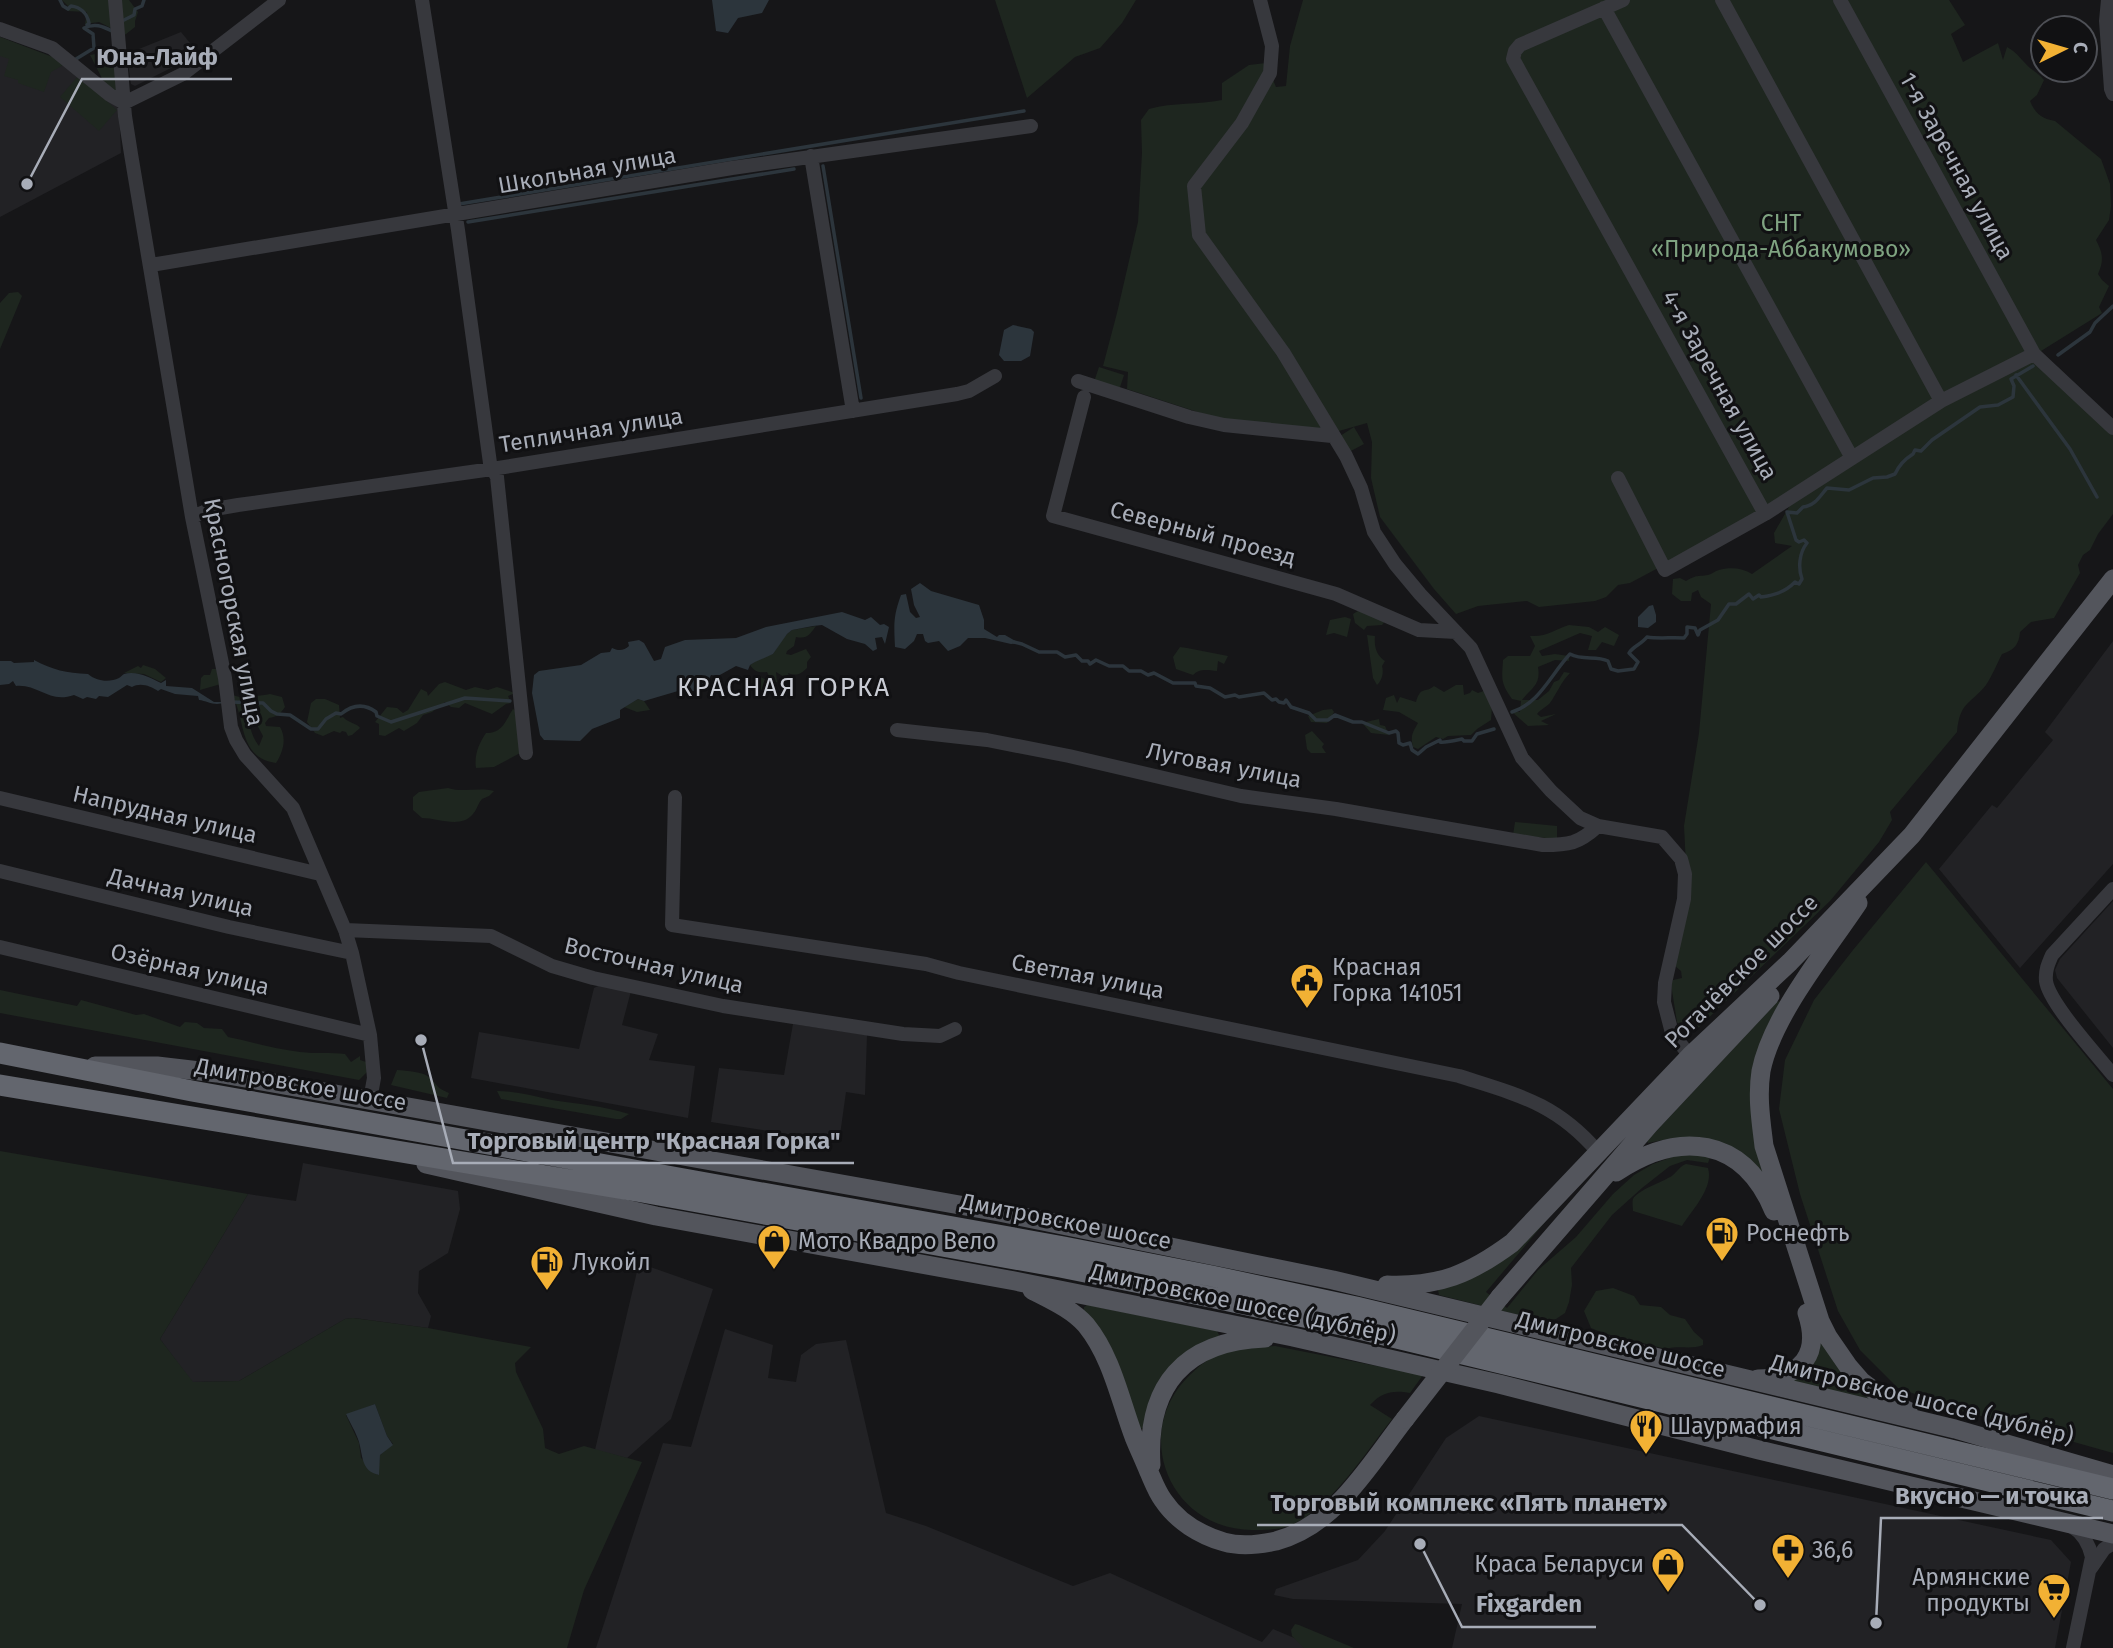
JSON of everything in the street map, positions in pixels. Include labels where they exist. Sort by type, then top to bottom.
[{"type":"highway","name":"Дмитровское шоссе","points":[[0,1053],[192,1091],[1064,1247],[1212,1276],[1356,1307],[2113,1489]]},
{"type":"highway","name":"Дмитровское шоссе","points":[[0,1085],[642,1192],[1210,1297],[1351,1327],[2113,1511]]},
{"type":"main road","name":"Рогачёвское шоссе","points":[[1333,1280],[1404,1286],[1434,1282],[1459,1275],[1486,1262],[1511,1243],[1690,1056],[1790,962],[1912,835],[2113,579]]},
{"type":"main road","points":[[1912,835],[1858,903],[1789,1005],[1767,1051],[1759,1094],[1765,1146],[1820,1321],[1848,1366],[1861,1381],[1889,1402],[1955,1429]]},
{"type":"main road","points":[[1014,1281],[1071,1312],[1085,1324],[1108,1364],[1135,1439],[1163,1501],[1188,1525],[1211,1538],[1237,1546],[1264,1544],[1290,1537],[1313,1526],[1352,1488],[1500,1297],[1597,1184],[1858,903]]},
{"type":"main road","name":"Дмитровское шоссе (дублёр)","points":[[69,1065],[157,1066],[216,1073],[999,1212],[1333,1280],[1955,1429],[2113,1475]]},
{"type":"main road","points":[[1597,1184],[1629,1163],[1653,1153],[1671,1147],[1692,1145],[1732,1156],[1756,1178],[1773,1208],[1811,1325],[1812,1346],[1808,1357],[1797,1369],[1787,1374],[1761,1379],[1739,1378]]},
{"type":"main road","name":"Дмитровское шоссе (дублёр)","points":[[358,1146],[453,1171],[656,1216],[1014,1281],[1293,1337],[1499,1384],[1759,1450],[2113,1534]]},
{"type":"main road","points":[[1152,1477],[1149,1442],[1155,1410],[1165,1388],[1181,1368],[1197,1355],[1222,1344],[1245,1339],[1293,1337]]},
{"type":"street","name":"Красногорская улица","points":[[115,0],[131,154],[192,517],[231,727],[245,755],[293,808],[345,930],[370,1035],[374,1078],[370,1100]]},
{"type":"street","points":[[0,29],[52,48],[110,95],[124,103],[183,74],[279,0]]},
{"type":"street","points":[[422,0],[492,469],[497,477],[526,753]]},
{"type":"street","points":[[1260,0],[1272,46],[1270,73],[1242,123],[1194,186],[1199,235],[1283,352],[1346,456],[1361,488],[1374,532],[1404,574],[1469,645],[1522,758],[1580,818],[1598,826],[1662,836],[1681,859],[1685,874],[1684,899],[1665,983],[1664,1002],[1672,1033],[1690,1056]]},
{"type":"street","points":[[1623,0],[1604,8],[1852,458]]},
{"type":"street","points":[[1722,0],[1941,401]]},
{"type":"street","name":"1-я Заречная улица","points":[[1840,0],[2034,354],[2113,428]]},
{"type":"street","points":[[2108,0],[2106,21],[2113,94]]},
{"type":"street","name":"4-я Заречная улица","points":[[1604,8],[1520,45],[1513,59],[1765,514]]},
{"type":"street","name":"Школьная улица","points":[[151,265],[811,156],[1031,126]]},
{"type":"street","points":[[811,156],[853,411]]},
{"type":"street","points":[[1618,478],[1665,570],[1765,514],[1941,401],[2034,354]]},
{"type":"street","name":"Тепличная улица","points":[[192,517],[209,510],[238,505],[492,469],[957,394],[969,391],[995,376]]},
{"type":"street","points":[[1078,381],[1189,417],[1224,425],[1332,436]]},
{"type":"street","name":"Северный проезд","points":[[1084,397],[1052,516],[1336,594],[1419,630],[1456,632]]},
{"type":"street","name":"Луговая улица","points":[[897,730],[987,740],[1241,796],[1336,809],[1543,845],[1561,845],[1583,840],[1598,826]]},
{"type":"street","name":"Светлая улица","points":[[675,797],[672,925],[926,964],[1459,1076],[1522,1096],[1557,1114],[1582,1133],[1598,1152]]},
{"type":"street","name":"Напрудная улица","points":[[0,798],[320,874]]},
{"type":"street","name":"Дачная улица","points":[[0,871],[229,927],[352,953]]},
{"type":"street","points":[[2113,889],[2052,955],[2046,968],[2046,979],[2054,1001],[2113,1075]]},
{"type":"street","name":"Восточная улица","points":[[345,930],[491,936],[552,966],[723,1006],[904,1034],[940,1036],[955,1029]]},
{"type":"street","name":"Озёрная улица","points":[[0,947],[370,1035]]},
{"type":"street","points":[[2065,1523],[2076,1529],[2090,1547],[2092,1557],[2073,1648]]},
{"type":"street","points":[[2091,1570],[2104,1549],[2113,1543]]},
{"type":"shaded area","points":[[712,0],[769,0],[762,13],[738,18],[728,33],[716,31]]},
{"type":"shaded area","points":[[181,32],[199,54],[135,86],[131,84],[127,57],[129,53]]},
{"type":"shaded area","points":[[0,37],[65,64],[119,109],[121,153],[0,217]]},
{"type":"shaded area","points":[[1013,325],[1034,332],[1030,356],[1021,361],[1004,361],[999,355],[1004,330]]},
{"type":"shaded area","points":[[920,583],[931,591],[979,605],[984,629],[997,637],[1005,635],[1019,643],[968,638],[960,646],[948,651],[939,641],[928,643],[923,634],[917,634],[905,649],[895,647],[895,621],[901,595],[906,594],[910,612],[916,618],[920,617],[911,589]]},
{"type":"shaded area","points":[[1653,605],[1656,622],[1648,628],[1638,627],[1638,617]]},
{"type":"shaded area","points":[[842,612],[865,620],[871,617],[880,625],[889,627],[885,644],[882,637],[875,638],[877,649],[873,651],[865,644],[847,639],[822,625],[792,630],[773,654],[750,665],[748,670],[736,666],[718,676],[711,675],[708,681],[695,691],[678,691],[644,701],[638,699],[620,710],[620,718],[592,729],[580,741],[544,740],[540,735],[532,693],[534,675],[539,671],[581,665],[601,653],[610,652],[612,648],[623,650],[629,646],[628,642],[639,640],[644,643],[654,661],[661,659],[665,647],[685,640],[736,638],[766,627]]},
{"type":"shaded area","points":[[2113,641],[2113,864],[2020,968],[1939,869],[1992,805],[1997,808],[2053,740],[2045,732]]},
{"type":"shaded area","points":[[34,660],[54,669],[88,674],[103,680],[115,680],[129,673],[161,683],[166,680],[166,686],[192,688],[214,702],[225,702],[212,703],[199,700],[198,696],[175,694],[161,689],[158,691],[142,685],[127,685],[108,697],[83,699],[74,695],[51,696],[24,686],[16,686],[13,681],[0,685],[0,661],[14,663]]},
{"type":"shaded area","points":[[2113,901],[2113,1048],[2057,978],[2055,970],[2060,959]]},
{"type":"shaded area","points":[[602,984],[631,991],[622,1025],[658,1034],[649,1060],[695,1066],[688,1118],[471,1078],[479,1032],[579,1049],[594,988]]},
{"type":"shaded area","points":[[793,1024],[867,1035],[865,1095],[846,1092],[839,1142],[711,1122],[719,1068],[784,1075]]},
{"type":"shaded area","points":[[303,1163],[458,1191],[460,1209],[448,1253],[419,1271],[418,1293],[431,1316],[428,1328],[345,1319],[239,1381],[192,1382],[160,1339],[248,1194],[296,1201]]},
{"type":"shaded area","points":[[639,1263],[713,1289],[671,1419],[627,1458],[595,1450]]},
{"type":"shaded area","points":[[725,1329],[773,1345],[768,1378],[796,1382],[801,1355],[816,1344],[846,1340],[886,1513],[926,1526],[1073,1586],[1110,1573],[1262,1642],[1273,1629],[1318,1648],[596,1648],[663,1443],[691,1447]]},
{"type":"shaded area","points":[[375,1404],[393,1445],[380,1455],[379,1475],[366,1466],[358,1438],[346,1414]]},
{"type":"shaded area","points":[[1479,1416],[2051,1540],[2071,1562],[2055,1648],[1452,1648],[1462,1604],[1293,1599],[1274,1595],[1276,1589],[1358,1560],[1385,1531],[1446,1438]]},
{"type":"green space","points":[[62,0],[112,0],[115,30],[99,22],[85,24],[87,12],[67,11],[68,6]]},
{"type":"green space","points":[[119,0],[129,0],[138,12],[135,27],[121,38]]},
{"type":"green space","points":[[995,0],[1136,0],[1122,23],[1100,48],[1075,57],[1027,98]]},
{"type":"green space","name":"СНТ «Природа-Аббакумово»","points":[[1303,0],[1949,0],[1965,25],[1951,34],[1963,62],[1998,43],[2003,60],[2007,47],[2029,67],[2029,84],[2042,84],[2037,95],[2030,101],[2036,112],[2055,121],[2101,159],[2110,184],[2111,206],[2109,220],[2096,240],[2102,257],[2098,274],[2109,286],[2099,307],[2102,313],[2041,351],[2113,431],[2113,514],[2090,550],[2083,555],[2078,565],[2080,573],[2054,618],[2031,622],[2020,632],[2015,646],[2002,654],[1986,685],[1963,709],[1957,732],[1890,812],[1892,820],[1879,842],[1830,901],[1697,1029],[1681,1029],[1677,1022],[1671,984],[1673,980],[1682,978],[1681,971],[1674,965],[1688,904],[1684,826],[1699,733],[1711,604],[1701,597],[1698,590],[1692,593],[1691,601],[1681,601],[1672,594],[1673,579],[1686,581],[1728,569],[1741,569],[1752,574],[1792,546],[1775,543],[1774,533],[1789,507],[1630,583],[1618,585],[1606,597],[1595,601],[1539,607],[1527,601],[1478,606],[1456,614],[1380,517],[1371,478],[1372,442],[1367,423],[1339,431],[1222,420],[1127,389],[1128,372],[1103,366],[1138,222],[1141,120],[1149,109],[1222,100],[1222,83],[1249,65],[1266,63],[1276,87],[1286,86],[1290,46]]},
{"type":"green space","points":[[0,37],[65,64],[51,72],[44,92],[4,76],[9,59],[0,56]]},
{"type":"green space","points":[[96,54],[118,65],[121,97],[108,90],[90,55]]},
{"type":"green space","points":[[78,76],[117,110],[99,131],[60,97]]},
{"type":"green space","points":[[18,292],[22,296],[0,349],[0,303],[9,293]]},
{"type":"green space","points":[[1099,367],[1124,375],[1119,390],[1094,382]]},
{"type":"green space","points":[[1354,427],[1364,444],[1349,452],[1340,436]]},
{"type":"green space","points":[[1358,611],[1386,620],[1382,625],[1367,626],[1364,630],[1355,623],[1353,614]]},
{"type":"green space","points":[[1345,617],[1351,619],[1347,637],[1334,633],[1326,635],[1330,620]]},
{"type":"green space","points":[[1569,625],[1589,627],[1598,632],[1605,627],[1619,635],[1614,646],[1602,642],[1596,650],[1588,650],[1592,636],[1580,633],[1539,651],[1542,656],[1569,656],[1569,661],[1555,660],[1538,667],[1537,682],[1522,700],[1538,700],[1564,672],[1570,673],[1550,703],[1537,714],[1541,717],[1556,714],[1541,721],[1549,725],[1528,726],[1512,712],[1520,712],[1521,701],[1512,699],[1505,688],[1502,676],[1503,660],[1508,656],[1530,656],[1535,646],[1530,636],[1546,634]]},
{"type":"green space","points":[[816,626],[808,636],[796,637],[794,646],[786,654],[791,655],[806,649],[811,657],[807,668],[798,674],[788,673],[791,681],[776,672],[777,682],[771,688],[763,691],[757,689],[758,676],[767,680],[769,676],[767,672],[757,672],[750,665],[773,654],[783,637],[792,630]]},
{"type":"green space","points":[[1367,635],[1375,636],[1376,650],[1385,661],[1377,685],[1373,678]]},
{"type":"green space","points":[[1180,647],[1228,656],[1224,664],[1218,661],[1217,671],[1201,670],[1193,675],[1176,669],[1173,657]]},
{"type":"green space","points":[[143,665],[155,669],[166,678],[161,682],[144,674],[124,673]]},
{"type":"green space","points":[[212,669],[216,669],[221,684],[200,690],[201,678],[210,675]]},
{"type":"green space","points":[[445,682],[466,690],[475,687],[488,690],[497,687],[515,693],[508,696],[511,703],[492,714],[465,703],[459,708],[451,707],[445,702],[404,731],[399,728],[385,736],[379,735],[379,724],[375,722],[387,707],[397,708],[403,713],[408,710],[421,689],[427,692],[428,696],[439,684]]},
{"type":"green space","points":[[1456,685],[1463,685],[1464,695],[1472,690],[1478,693],[1484,691],[1492,707],[1491,720],[1471,735],[1448,736],[1443,739],[1436,737],[1418,749],[1413,747],[1412,739],[1418,723],[1399,712],[1383,710],[1386,698],[1394,695],[1397,703],[1400,697],[1416,702],[1422,692],[1434,686],[1444,692]]},
{"type":"green space","points":[[270,694],[282,697],[285,707],[265,723],[266,726],[280,727],[282,732],[283,745],[276,763],[264,760],[249,746],[232,695],[247,699]],"holes":[[[241,708],[248,708],[263,736],[259,746]]]},
{"type":"green space","points":[[316,699],[325,699],[339,705],[340,718],[343,717],[360,728],[348,736],[342,731],[323,736],[315,733],[307,722],[311,703]]},
{"type":"green space","points":[[638,699],[644,701],[650,710],[637,712],[624,707]]},
{"type":"green space","points":[[513,709],[518,713],[522,752],[494,767],[476,768],[476,754],[483,737],[486,733],[500,729]]},
{"type":"green space","points":[[1332,709],[1334,712],[1327,723],[1311,722],[1308,716],[1323,710]]},
{"type":"green space","points":[[1379,719],[1380,725],[1385,726],[1389,735],[1371,733],[1364,725]]},
{"type":"green space","points":[[1312,731],[1324,744],[1322,747],[1326,753],[1311,753],[1307,749],[1305,735]]},
{"type":"green space","points":[[448,788],[494,791],[482,799],[473,814],[462,821],[422,818],[413,810],[413,797],[419,792]]},
{"type":"green space","points":[[1515,822],[1557,826],[1557,839],[1513,835]]},
{"type":"green space","points":[[1926,862],[2113,1089],[2113,1453],[1963,1411],[1898,1388],[1860,1350],[1838,1311],[1800,1194],[1779,1109],[1785,1060],[1814,1000]]},
{"type":"green space","points":[[0,990],[77,1006],[81,1000],[136,1015],[144,1014],[180,1027],[185,1022],[197,1023],[204,1028],[222,1029],[228,1037],[291,1051],[345,1054],[351,1062],[360,1056],[360,1060],[366,1062],[370,1069],[359,1080],[0,1013]]},
{"type":"green space","points":[[1780,1001],[1766,1036],[1764,1173],[1694,1138],[1673,1138],[1648,1143],[1647,1141]]},
{"type":"green space","points":[[397,1070],[428,1076],[449,1093],[447,1098],[391,1085]]},
{"type":"green space","points":[[497,1091],[629,1114],[616,1119],[501,1099]]},
{"type":"green space","points":[[0,1151],[248,1194],[160,1339],[193,1382],[239,1381],[345,1319],[428,1328],[531,1347],[515,1363],[516,1372],[543,1429],[545,1448],[559,1454],[584,1446],[642,1462],[584,1590],[567,1648],[0,1648]],"holes":[[[375,1404],[387,1436],[393,1444],[380,1455],[378,1475],[361,1458],[359,1443],[346,1415]]]},
{"type":"green space","points":[[1683,1153],[1710,1157],[1708,1163],[1687,1160],[1670,1166],[1612,1215],[1571,1268],[1569,1302],[1565,1313],[1556,1319],[1543,1321],[1439,1295],[1438,1290],[1546,1221],[1486,1292],[1507,1308],[1538,1270],[1576,1237],[1613,1194],[1634,1175],[1653,1164]]},
{"type":"green space","points":[[1686,1164],[1708,1168],[1709,1176],[1705,1191],[1682,1226],[1633,1211],[1633,1200],[1636,1196],[1671,1177]]},
{"type":"green space","points":[[1613,1288],[1634,1296],[1640,1305],[1661,1307],[1670,1315],[1685,1319],[1703,1340],[1703,1345],[1666,1349],[1591,1328],[1584,1311],[1596,1291]]},
{"type":"green space","points":[[1087,1305],[1217,1331],[1220,1337],[1194,1350],[1145,1427],[1140,1429],[1084,1311]]},
{"type":"green space","points":[[1820,1342],[1871,1399],[1794,1383],[1794,1379]]},
{"type":"green space","points":[[1275,1346],[1423,1375],[1410,1393],[1388,1393],[1370,1405],[1392,1419],[1346,1479],[1319,1507],[1289,1526],[1271,1530],[1223,1525],[1198,1513],[1180,1495],[1167,1473],[1161,1448],[1163,1422],[1173,1397],[1191,1374],[1205,1362],[1235,1350]]},
{"type":"green space","points":[[1295,1624],[1354,1648],[1304,1648],[1292,1636],[1291,1630]]},
{"type":"waterway","points":[[60,0],[68,9],[71,6],[83,11],[88,19],[87,25]]},
{"type":"waterway","points":[[120,22],[134,15],[135,9],[142,6],[144,0]]},
{"type":"waterway","points":[[76,59],[94,48],[93,34],[84,28],[98,26],[112,31]]},
{"type":"waterway","points":[[459,204],[1024,111]]},
{"type":"waterway","points":[[823,166],[861,398]]},
{"type":"waterway","points":[[468,222],[794,169]]},
{"type":"waterway","points":[[2058,355],[2090,332],[2095,323],[2113,306]]},
{"type":"waterway","points":[[1512,712],[1522,708],[1538,695],[1570,654],[1603,659],[1608,661],[1611,669],[1618,671],[1634,669],[1638,662],[1629,653],[1647,637],[1684,638],[1687,627],[1695,628],[1698,635],[1700,630],[1718,620],[1729,604],[1736,604],[1749,594],[1753,599],[1759,595],[1761,597],[1780,592],[1795,582],[1799,584],[1802,579],[1801,556],[1807,543],[1804,540],[1796,540],[1787,512],[1797,513],[1803,507],[1811,505],[1827,488],[1849,490],[1873,478],[1895,474],[1915,450],[1921,451],[1932,440],[1980,407],[1998,405],[2013,397],[2014,386],[2011,379],[2033,366]]},
{"type":"waterway","points":[[2016,375],[2070,449],[2097,497]]},
{"type":"waterway","points":[[1014,642],[1039,652],[1057,652],[1065,657],[1076,655],[1090,664],[1096,660],[1109,666],[1123,666],[1129,671],[1141,671],[1148,675],[1154,673],[1173,683],[1195,683],[1196,686],[1210,688],[1225,697],[1264,693],[1272,700],[1284,703],[1286,700],[1291,707],[1309,713],[1316,720],[1328,720],[1335,715],[1389,733],[1396,731],[1399,743],[1410,743],[1412,750],[1418,754],[1440,740],[1472,741],[1477,734],[1494,729]]},
{"type":"waterway","points":[[230,702],[263,703],[277,714],[290,715],[311,729],[318,729],[326,719],[336,713],[341,714],[358,706],[372,709],[377,716],[391,722],[465,698],[510,701]]},
{"type":"place","name":"Юна-Лайф","points":[[27,184]]},
{"type":"place","name":"Красная Горка 141051","points":[[1307,1010]]},
{"type":"place","name":"Торговый центр \"Красная Горка\"","points":[[421,1040]]},
{"type":"place","name":"Роснефть","points":[[1722,1263]]},
{"type":"place","name":"Мото Квадро Вело","points":[[774,1271]]},
{"type":"place","name":"Лукойл","points":[[547,1292]]},
{"type":"place","name":"Шаурмафия","points":[[1646,1456]]},
{"type":"place","name":"Fixgarden","points":[[1420,1544]]},
{"type":"place","name":"36,6","points":[[1788,1580]]},
{"type":"place","name":"Краса Беларуси","points":[[1668,1594]]},
{"type":"place","name":"Торговый комплекс «Пять планет»","points":[[1760,1605]]},
{"type":"place","name":"Армянские продукты","points":[[2054,1620]]},
{"type":"place","name":"Вкусно — и точка","points":[[1876,1623]]},
{"type":"district","name":"КРАСНАЯ ГОРКА","points":[[784,687]]}]
